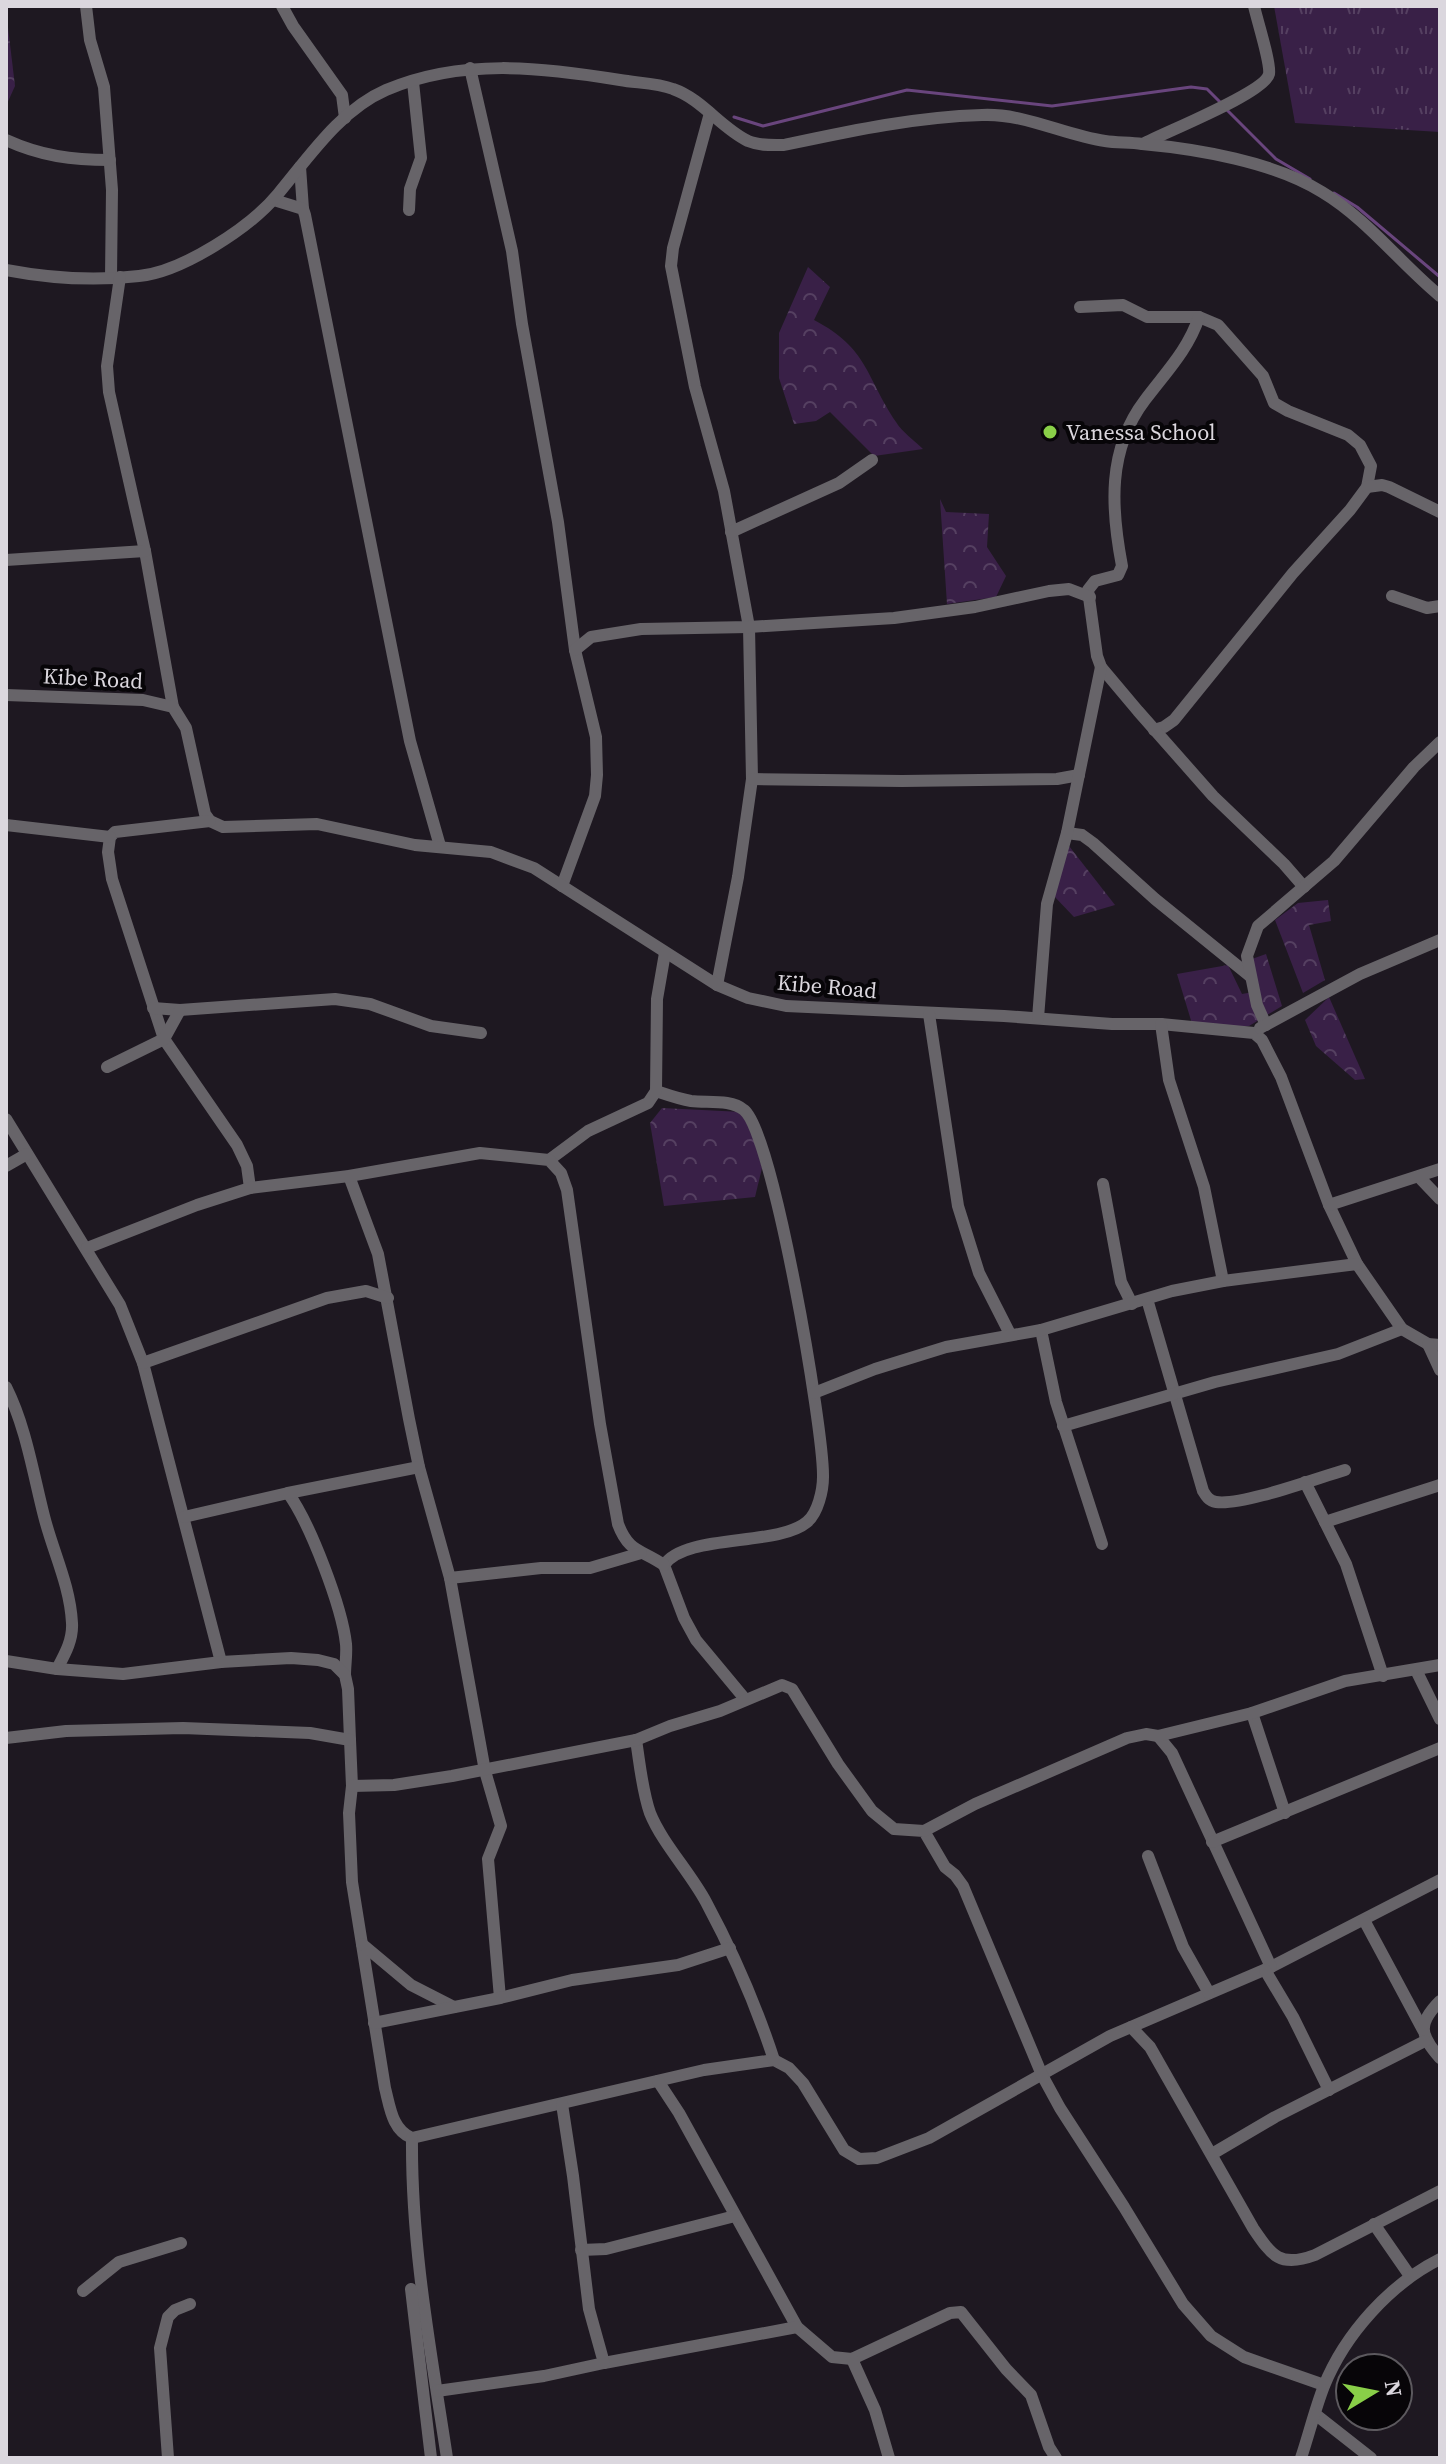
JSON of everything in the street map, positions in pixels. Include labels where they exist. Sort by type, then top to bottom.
[{"type":"street","points":[[86,6],[90,40],[104,87],[110,160],[115,277],[107,366],[109,392],[145,551],[173,707],[186,728],[202,805],[210,821]]},
{"type":"street","points":[[282,6],[342,95],[345,118]]},
{"type":"street","points":[[1143,144],[1231,104],[1265,82],[1269,64],[1254,6]]},
{"type":"street","points":[[6,270],[51,276],[115,277],[163,271],[249,222],[274,200],[315,148],[362,103],[387,90],[470,68],[536,69],[672,89],[747,140],[765,145],[784,145],[899,121],[984,115],[1024,119],[1106,141],[1226,157],[1266,168],[1322,191],[1440,296]]},
{"type":"street","points":[[470,68],[512,251],[558,522],[575,650],[596,737],[597,775],[589,816],[562,886]]},
{"type":"street","points":[[409,210],[410,189],[421,158],[413,82]]},
{"type":"street","points":[[710,113],[673,248],[671,266],[695,387],[724,491],[749,627],[752,779],[738,877],[717,985]]},
{"type":"street","points":[[6,140],[59,158],[110,160]]},
{"type":"street","points":[[300,167],[303,209],[410,741],[440,846]]},
{"type":"street","points":[[274,200],[303,209]]},
{"type":"street","points":[[1080,307],[1123,305],[1147,317],[1199,317],[1218,325],[1260,372],[1274,403],[1348,435],[1360,445],[1371,466],[1367,487],[1174,720],[1154,730]]},
{"type":"street","points":[[1038,1018],[1047,904],[1067,833],[1101,667],[1088,590],[1092,583],[1112,578],[1121,571],[1113,487],[1116,464],[1123,441],[1144,401],[1182,353],[1199,317]]},
{"type":"street","points":[[731,532],[839,483],[872,460]]},
{"type":"street","points":[[1367,487],[1389,487],[1440,512]]},
{"type":"street","points":[[6,560],[145,551]]},
{"type":"street","points":[[575,650],[591,637],[641,629],[749,627],[907,617],[1069,589],[1090,597]]},
{"type":"street","points":[[1392,596],[1427,608],[1440,606]]},
{"type":"street","points":[[572,626],[591,637]]},
{"type":"street","points":[[1101,667],[1213,796],[1304,887]]},
{"type":"street","points":[[1097,691],[1119,689]]},
{"type":"street","name":"Kibe Road","points":[[6,695],[143,700],[173,707]]},
{"type":"street","points":[[1266,1025],[1250,976],[1247,956],[1258,926],[1334,861],[1414,767],[1440,742]]},
{"type":"street","points":[[752,779],[902,781],[1057,779],[1079,775]]},
{"type":"street","points":[[1057,779],[1074,801]]},
{"type":"street","name":"Kibe Road","points":[[110,837],[124,829],[210,821],[223,827],[317,824],[415,845],[491,852],[514,859],[562,886],[717,985],[748,998],[786,1006],[1161,1024],[1254,1033]]},
{"type":"street","points":[[6,825],[110,837],[108,852],[112,879],[164,1039],[230,1134],[247,1166],[268,1186]]},
{"type":"street","points":[[1067,833],[1082,835],[1093,843],[1155,899],[1250,976]]},
{"type":"street","points":[[1440,940],[1360,974],[1254,1033],[1262,1040],[1281,1077],[1329,1205],[1357,1264],[1402,1329],[1434,1344],[1440,1370]]},
{"type":"street","points":[[549,1160],[588,1131],[648,1103],[656,1091],[657,999],[665,953]]},
{"type":"street","points":[[153,1008],[180,1010],[346,999],[370,1004],[431,1026],[481,1033]]},
{"type":"street","points":[[107,1067],[164,1039],[180,1010]]},
{"type":"street","points":[[929,1014],[958,1206],[979,1273],[1010,1334]]},
{"type":"street","points":[[1161,1024],[1171,1091],[1204,1187],[1223,1281]]},
{"type":"street","points":[[656,1091],[694,1102],[732,1104],[745,1110],[753,1121],[771,1175],[814,1393],[823,1482],[816,1508],[807,1522],[788,1530],[687,1551],[669,1557],[664,1565]]},
{"type":"street","points":[[6,1119],[120,1305],[143,1363],[221,1662]]},
{"type":"street","points":[[87,1248],[250,1188],[349,1176],[480,1153],[549,1160],[561,1173],[567,1190],[600,1424],[618,1524],[630,1547],[664,1565],[684,1618],[696,1640],[745,1699]]},
{"type":"street","points":[[6,1166],[27,1154]]},
{"type":"street","points":[[247,1166],[250,1188]]},
{"type":"street","points":[[1329,1205],[1440,1169]]},
{"type":"street","points":[[349,1176],[373,1237],[388,1298],[397,1362],[419,1467],[450,1578],[485,1771],[501,1826],[488,1859],[500,1998]]},
{"type":"street","points":[[1419,1177],[1440,1199]]},
{"type":"street","points":[[1103,1184],[1126,1306]]},
{"type":"street","points":[[814,1393],[913,1356],[1041,1330],[1172,1291],[1223,1281],[1357,1264]]},
{"type":"street","points":[[143,1363],[327,1298],[366,1291],[388,1298]]},
{"type":"street","points":[[1147,1299],[1197,1472],[1208,1499],[1216,1503],[1230,1501],[1345,1470]]},
{"type":"street","points":[[1063,1426],[1215,1382],[1338,1354],[1402,1329]]},
{"type":"street","points":[[1041,1330],[1063,1426],[1102,1544]]},
{"type":"street","points":[[6,1387],[20,1422],[66,1587],[73,1624],[71,1640],[57,1669]]},
{"type":"street","points":[[184,1517],[419,1467]]},
{"type":"street","points":[[1305,1482],[1362,1608],[1383,1676]]},
{"type":"street","points":[[1325,1522],[1440,1485]]},
{"type":"street","points":[[288,1493],[305,1522],[343,1624],[347,1647],[345,1675],[352,1786],[350,1856],[374,2023],[393,2117],[404,2135],[412,2138],[704,2070],[774,2060],[789,2068],[803,2083],[844,2150],[867,2160],[888,2155],[929,2138],[1079,2052],[1268,1968],[1440,1880]]},
{"type":"street","points":[[450,1578],[541,1568],[590,1568],[641,1553]]},
{"type":"street","points":[[6,1661],[123,1674],[221,1662],[318,1660],[334,1664],[345,1675]]},
{"type":"street","points":[[352,1786],[394,1785],[485,1771],[636,1740],[720,1711],[782,1685],[792,1689],[838,1764],[872,1811],[894,1829],[924,1831],[975,1804],[1127,1738],[1146,1734],[1158,1736],[1252,1713],[1327,1686],[1440,1665]]},
{"type":"street","points":[[1416,1670],[1440,1719]]},
{"type":"street","points":[[1252,1713],[1285,1813]]},
{"type":"street","points":[[6,1738],[66,1731],[150,1727],[310,1733],[350,1740]]},
{"type":"street","points":[[1158,1736],[1172,1753],[1268,1968],[1329,2090]]},
{"type":"street","points":[[636,1740],[643,1788],[651,1815],[701,1892],[730,1948],[746,1980],[774,2060]]},
{"type":"street","points":[[1212,1842],[1440,1748]]},
{"type":"street","points":[[924,1831],[972,1903],[1042,2075],[1183,2304],[1211,2336],[1244,2357],[1324,2385]]},
{"type":"street","points":[[1148,1856],[1183,1947],[1209,1993]]},
{"type":"street","points":[[1364,1920],[1424,2035],[1440,2058]]},
{"type":"street","points":[[362,1944],[411,1985],[454,2007]]},
{"type":"street","points":[[374,2023],[572,1980],[678,1965],[730,1948]]},
{"type":"street","points":[[1212,2154],[1424,2035],[1428,2013],[1440,2001]]},
{"type":"street","points":[[1150,2047],[1155,2018]]},
{"type":"street","points":[[1131,2027],[1150,2047],[1265,2245],[1286,2262],[1315,2255],[1440,2191]]},
{"type":"street","points":[[658,2081],[679,2113],[797,2327],[832,2357],[852,2359],[950,2313],[961,2312],[1031,2395],[1049,2447],[1056,2458]]},
{"type":"street","points":[[562,2104],[589,2309],[604,2363]]},
{"type":"street","points":[[412,2138],[414,2229],[420,2288],[447,2458]]},
{"type":"street","points":[[581,2250],[606,2249],[735,2216]]},
{"type":"street","points":[[1374,2224],[1410,2276]]},
{"type":"street","points":[[83,2291],[119,2262],[181,2243]]},
{"type":"street","points":[[1301,2458],[1324,2385],[1349,2342],[1363,2323],[1410,2276],[1440,2259]]},
{"type":"street","points":[[411,2289],[431,2458]]},
{"type":"street","points":[[168,2458],[160,2348],[168,2317],[175,2310],[190,2304]]},
{"type":"street","points":[[437,2391],[544,2376],[797,2327]]},
{"type":"street","points":[[852,2359],[875,2410],[889,2458]]},
{"type":"street","points":[[1315,2414],[1371,2458]]},
{"type":"green space","points":[[1274,6],[1440,6],[1440,132],[1295,123]]},
{"type":"green space","points":[[6,11],[15,86],[6,106]]},
{"type":"green space","points":[[808,267],[830,287],[814,320],[846,342],[856,353],[899,426],[923,449],[874,456],[830,412],[816,421],[794,424],[779,378],[779,333]]},
{"type":"green space","points":[[940,499],[946,512],[989,514],[987,547],[1006,576],[996,597],[947,604]]},
{"type":"green space","points":[[1069,846],[1115,905],[1074,917],[1053,895]]},
{"type":"green space","points":[[1328,900],[1331,921],[1309,925],[1325,980],[1303,993],[1275,920],[1298,903]]},
{"type":"green space","points":[[1266,954],[1282,1006],[1249,1026],[1193,1027],[1177,974],[1228,965],[1242,994],[1259,991],[1252,959]]},
{"type":"green space","points":[[1329,997],[1365,1079],[1355,1080],[1316,1046],[1305,1020]]},
{"type":"green space","points":[[662,1108],[742,1112],[755,1141],[762,1168],[755,1197],[664,1206],[650,1123]]},
{"type":"waterway","points":[[734,117],[763,126],[907,90],[1052,106],[1191,87],[1207,89],[1222,104]]},
{"type":"waterway","points":[[1227,110],[1276,159],[1310,179]]},
{"type":"waterway","points":[[1334,193],[1357,207],[1440,277]]},
{"type":"place","name":"Vanessa School","points":[[1050,432]]}]
